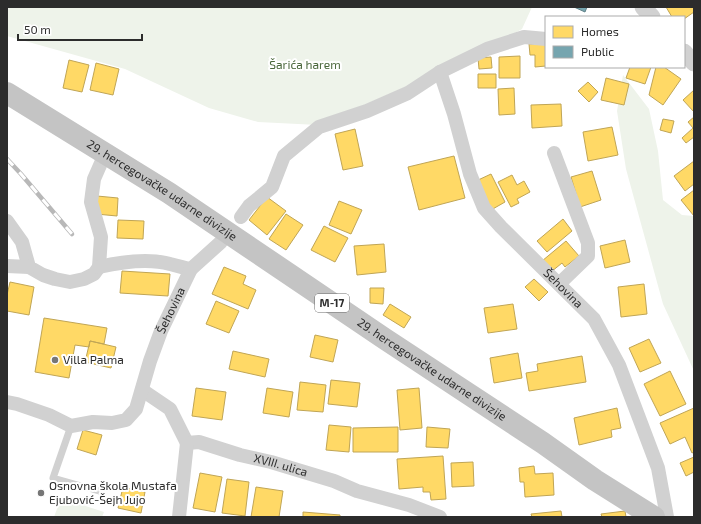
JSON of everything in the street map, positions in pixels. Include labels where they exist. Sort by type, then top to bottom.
[{"type":"main road","name":"29. hercegovačke udarne divizije","points":[[7,93],[175,198],[536,438],[595,480],[654,517]]},
{"type":"street","points":[[643,7],[651,16]]},
{"type":"street","points":[[241,217],[250,206],[272,187],[284,156],[319,127],[367,111],[408,93],[440,72],[487,49],[524,37],[545,38]]},
{"type":"street","points":[[685,53],[694,63]]},
{"type":"street","name":"Šehovina","points":[[440,72],[454,114],[470,174],[484,208],[501,227],[594,319],[619,365],[658,468],[667,517]]},
{"type":"street","points":[[554,153],[588,243],[588,256],[559,284]]},
{"type":"street","points":[[7,266],[28,267],[49,277],[70,282],[84,279],[94,274],[99,267],[101,237],[91,202],[94,179],[104,154]]},
{"type":"street","points":[[7,221],[22,242],[28,267]]},
{"type":"street","name":"Šehovina","points":[[71,426],[93,422],[112,423],[126,420],[136,409],[150,361],[161,331],[192,270],[221,242]]},
{"type":"street","points":[[99,267],[124,262],[153,262],[170,264],[192,270]]},
{"type":"street","points":[[142,390],[170,408],[188,443],[179,517]]},
{"type":"street","points":[[7,402],[49,415],[71,426]]},
{"type":"street","name":"XVIII. ulica","points":[[188,443],[199,442],[240,455],[271,462],[334,481],[357,491],[409,505],[440,517]]},
{"type":"lane","points":[[71,426],[53,478],[99,491]]},
{"type":"green space","name":"Šarića harem","points":[[7,7],[532,7],[522,29],[478,55],[318,125],[258,122],[209,108],[125,69],[7,36]]},
{"type":"green space","points":[[623,75],[649,109],[658,151],[663,200],[682,215],[694,216],[694,371],[663,304],[626,169],[617,111]]},
{"type":"green space","points":[[61,498],[104,512],[102,517],[54,517]]},
{"type":"building: Homes","points":[[666,7],[694,7],[694,12],[685,18],[685,16],[671,16]]},
{"type":"building: Homes","points":[[529,44],[545,44],[545,66],[535,67],[535,55],[530,55]]},
{"type":"building: Homes","points":[[520,56],[520,78],[499,78],[499,57]]},
{"type":"building: Homes","points":[[491,57],[492,68],[479,69],[478,58]]},
{"type":"building: Homes","points":[[69,60],[89,65],[82,92],[63,88]]},
{"type":"building: Homes","points":[[96,63],[119,69],[113,95],[90,90]]},
{"type":"building: Homes","points":[[630,68],[651,68],[645,84],[626,78]]},
{"type":"building: Homes","points":[[656,68],[665,68],[681,79],[663,105],[649,95]]},
{"type":"building: Homes","points":[[478,74],[496,74],[496,88],[478,88]]},
{"type":"building: Homes","points":[[606,78],[629,84],[624,105],[601,100]]},
{"type":"building: Homes","points":[[588,82],[598,92],[589,102],[578,91]]},
{"type":"building: Homes","points":[[514,88],[515,114],[499,115],[498,89]]},
{"type":"building: Homes","points":[[694,90],[694,112],[683,100]]},
{"type":"building: Homes","points":[[561,104],[562,126],[532,128],[531,105]]},
{"type":"building: Homes","points":[[694,117],[694,137],[686,143],[682,138],[693,128],[688,122]]},
{"type":"building: Homes","points":[[663,119],[674,121],[671,133],[660,130]]},
{"type":"building: Homes","points":[[612,127],[618,155],[588,161],[583,132]]},
{"type":"building: Homes","points":[[355,129],[363,166],[343,170],[335,134]]},
{"type":"building: Homes","points":[[454,156],[465,198],[419,210],[408,167]]},
{"type":"building: Homes","points":[[694,161],[694,184],[685,191],[674,176]]},
{"type":"building: Homes","points":[[592,171],[601,200],[580,207],[571,177]]},
{"type":"building: Homes","points":[[491,174],[505,202],[491,210],[476,181]]},
{"type":"building: Homes","points":[[512,175],[517,185],[524,181],[530,192],[517,199],[519,203],[511,207],[498,182]]},
{"type":"building: Homes","points":[[694,190],[694,216],[681,200]]},
{"type":"building: Homes","points":[[97,196],[118,198],[117,216],[96,214]]},
{"type":"building: Homes","points":[[267,197],[286,211],[267,235],[249,220]]},
{"type":"building: Homes","points":[[339,201],[362,210],[351,234],[329,225]]},
{"type":"building: Homes","points":[[286,214],[303,225],[286,250],[269,239]]},
{"type":"building: Homes","points":[[563,219],[572,231],[547,252],[537,241]]},
{"type":"building: Homes","points":[[118,220],[144,221],[143,239],[117,238]]},
{"type":"building: Homes","points":[[324,226],[348,238],[335,262],[311,250]]},
{"type":"building: Homes","points":[[625,240],[630,262],[605,268],[600,246]]},
{"type":"building: Homes","points":[[566,241],[579,256],[565,267],[562,263],[551,272],[542,261]]},
{"type":"building: Homes","points":[[384,244],[386,272],[357,275],[354,246]]},
{"type":"building: Homes","points":[[224,267],[246,276],[243,284],[256,290],[248,309],[212,294]]},
{"type":"building: Homes","points":[[122,271],[170,274],[168,296],[120,293]]},
{"type":"building: Homes","points":[[534,279],[548,292],[539,301],[525,287]]},
{"type":"building: Homes","points":[[10,282],[34,287],[29,315],[7,311],[7,295]]},
{"type":"building: Homes","points":[[644,284],[647,314],[621,317],[618,287]]},
{"type":"building: Homes","points":[[370,288],[384,288],[383,304],[370,303]]},
{"type":"building: Homes","points":[[216,301],[239,311],[229,333],[206,324]]},
{"type":"building: Homes","points":[[390,304],[411,317],[404,328],[383,315]]},
{"type":"building: Homes","points":[[513,304],[517,329],[488,333],[484,308]]},
{"type":"building: Homes","name":"Villa Palma","points":[[44,318],[107,328],[104,344],[90,341],[89,347],[75,345],[69,378],[35,372]]},
{"type":"building: Homes","points":[[315,335],[338,340],[333,362],[310,357]]},
{"type":"building: Homes","points":[[649,339],[661,363],[640,372],[629,348]]},
{"type":"building: Homes","points":[[90,341],[116,347],[111,368],[85,362]]},
{"type":"building: Homes","points":[[233,351],[269,359],[265,377],[229,369]]},
{"type":"building: Homes","points":[[518,353],[522,378],[494,383],[490,358]]},
{"type":"building: Homes","points":[[582,356],[586,382],[529,391],[526,373],[538,371],[537,364]]},
{"type":"building: Homes","points":[[670,371],[686,404],[660,416],[644,384]]},
{"type":"building: Homes","points":[[331,380],[360,383],[357,407],[328,404]]},
{"type":"building: Homes","points":[[300,382],[326,385],[323,412],[297,410]]},
{"type":"building: Homes","points":[[196,388],[226,392],[222,420],[192,416]]},
{"type":"building: Homes","points":[[267,388],[293,392],[289,417],[263,413]]},
{"type":"building: Homes","points":[[419,388],[422,428],[400,430],[397,390]]},
{"type":"building: Homes","points":[[617,408],[621,428],[611,430],[612,437],[579,445],[574,418]]},
{"type":"building: Homes","points":[[694,408],[694,452],[692,453],[685,437],[670,444],[660,423]]},
{"type":"building: Homes","points":[[329,425],[351,427],[349,452],[326,450]]},
{"type":"building: Homes","points":[[398,427],[398,452],[353,452],[353,428]]},
{"type":"building: Homes","points":[[427,427],[450,429],[448,448],[426,447]]},
{"type":"building: Homes","points":[[83,430],[102,435],[96,455],[77,449]]},
{"type":"building: Homes","points":[[443,456],[446,499],[431,500],[430,492],[423,492],[423,487],[399,489],[397,459]]},
{"type":"building: Homes","points":[[694,457],[694,472],[686,476],[680,463]]},
{"type":"building: Homes","points":[[473,462],[474,486],[452,487],[451,463]]},
{"type":"building: Homes","points":[[534,466],[535,474],[553,473],[554,495],[525,497],[524,482],[520,482],[519,468]]},
{"type":"building: Homes","points":[[200,473],[222,477],[215,512],[193,508]]},
{"type":"building: Homes","points":[[227,479],[249,482],[245,516],[222,513]]},
{"type":"building: Homes","points":[[123,487],[145,492],[141,513],[118,508]]},
{"type":"building: Homes","points":[[256,487],[283,491],[279,517],[251,517]]},
{"type":"building: Homes","points":[[561,511],[562,517],[532,517],[531,514]]},
{"type":"building: Homes","points":[[625,511],[626,517],[602,517],[601,514]]},
{"type":"building: Homes","points":[[303,512],[340,515],[340,517],[303,517]]},
{"type":"building: Public","points":[[574,7],[587,7],[585,12]]},
{"type":"railway","points":[[7,159],[72,234]]},
{"type":"place","name":"Villa Palma","points":[[55,360]]},
{"type":"place","name":"Osnovna škola Mustafa Ejubović-Šejh Jujo","points":[[41,493]]}]
